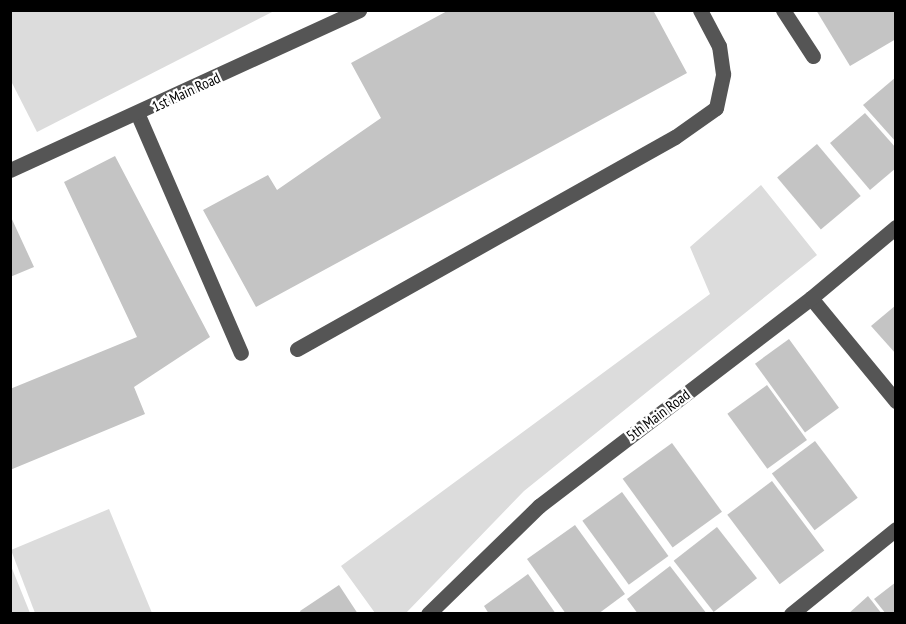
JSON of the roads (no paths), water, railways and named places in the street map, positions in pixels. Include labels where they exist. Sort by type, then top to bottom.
[{"type":"street","name":"1st Main Road","points":[[10,170],[138,115],[359,10]]},
{"type":"street","points":[[297,349],[675,137],[716,108],[723,74],[719,46],[700,10]]},
{"type":"street","points":[[783,10],[813,56]]},
{"type":"street","points":[[138,115],[241,353]]},
{"type":"street","name":"5th Main Road","points":[[428,614],[539,506],[811,298],[896,227]]},
{"type":"street","points":[[811,298],[896,401]]},
{"type":"street","points":[[791,614],[896,529]]}]
